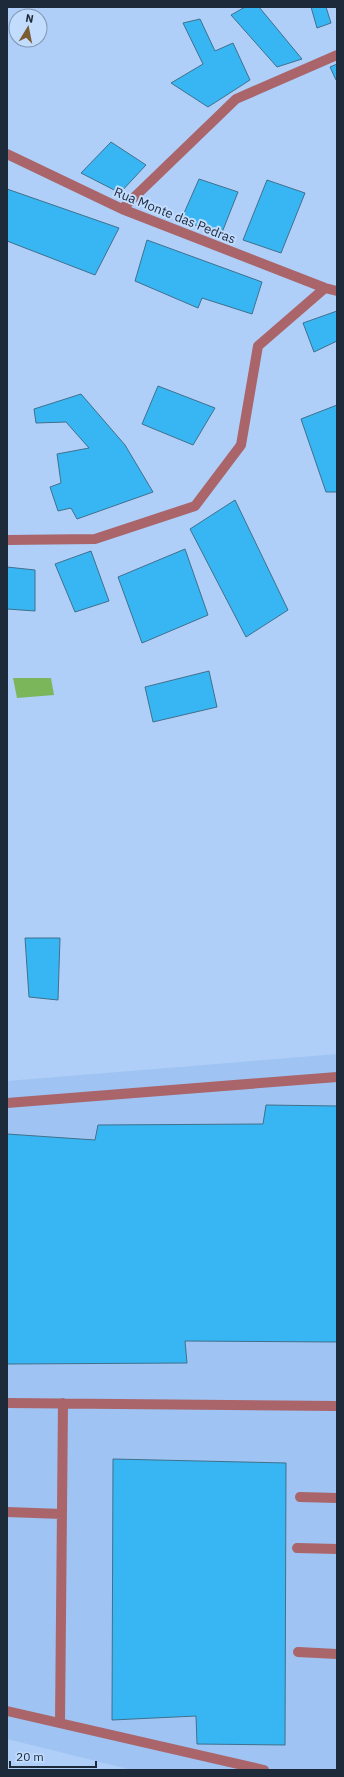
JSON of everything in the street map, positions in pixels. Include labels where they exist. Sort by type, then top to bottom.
[{"type":"street","points":[[122,209],[236,99],[337,55]]},
{"type":"street","name":"Rua Monte das Pedras","points":[[7,154],[122,209],[325,288],[337,291]]},
{"type":"street","points":[[7,540],[95,540],[195,506],[241,446],[258,346],[325,288]]},
{"type":"street","points":[[7,1104],[337,1077]]},
{"type":"street","points":[[7,1403],[337,1406]]},
{"type":"street","points":[[60,1723],[63,1403]]},
{"type":"street","points":[[300,1497],[337,1498]]},
{"type":"street","points":[[7,1512],[62,1514]]},
{"type":"street","points":[[297,1548],[337,1548]]},
{"type":"street","points":[[298,1652],[337,1654]]},
{"type":"street","points":[[7,1711],[264,1770]]},
{"type":"shaded area","points":[[13,678],[51,678],[54,695],[17,698]]},
{"type":"shaded area","points":[[337,1054],[337,1770],[132,1770],[7,1739],[7,1081]]},
{"type":"building","points":[[245,7],[259,7],[302,59],[277,67],[231,15]]},
{"type":"building","points":[[311,7],[326,7],[331,23],[317,28]]},
{"type":"building","points":[[200,19],[215,51],[233,43],[250,80],[208,107],[171,83],[203,64],[183,23]]},
{"type":"building","points":[[337,64],[337,79],[336,80],[330,67]]},
{"type":"building","points":[[111,142],[146,165],[120,193],[81,173]]},
{"type":"building","points":[[199,179],[238,192],[221,235],[181,220]]},
{"type":"building","points":[[267,180],[305,193],[281,253],[243,240]]},
{"type":"building","points":[[7,189],[119,228],[95,275],[7,241]]},
{"type":"building","points":[[147,240],[262,282],[252,314],[202,298],[198,308],[135,281]]},
{"type":"building","points":[[337,311],[337,341],[314,352],[303,323]]},
{"type":"building","points":[[158,386],[215,408],[193,445],[142,424]]},
{"type":"building","points":[[81,394],[125,445],[153,492],[77,519],[71,508],[58,511],[50,487],[61,483],[57,454],[89,448],[66,422],[36,423],[34,409]]},
{"type":"building","points":[[337,405],[337,492],[326,492],[301,419]]},
{"type":"building","points":[[235,500],[288,610],[246,637],[190,529]]},
{"type":"building","points":[[185,549],[208,615],[142,643],[118,577]]},
{"type":"building","points":[[91,551],[109,601],[75,612],[55,564]]},
{"type":"building","points":[[7,567],[35,570],[35,611],[7,609]]},
{"type":"building","points":[[209,671],[217,707],[153,722],[145,687]]},
{"type":"building","points":[[25,938],[60,938],[58,1000],[29,997]]},
{"type":"building","points":[[266,1105],[337,1106],[337,1342],[185,1341],[187,1363],[7,1364],[7,1134],[95,1140],[98,1125],[263,1124]]},
{"type":"building","points":[[113,1459],[286,1463],[285,1745],[197,1744],[196,1716],[112,1720]]}]
